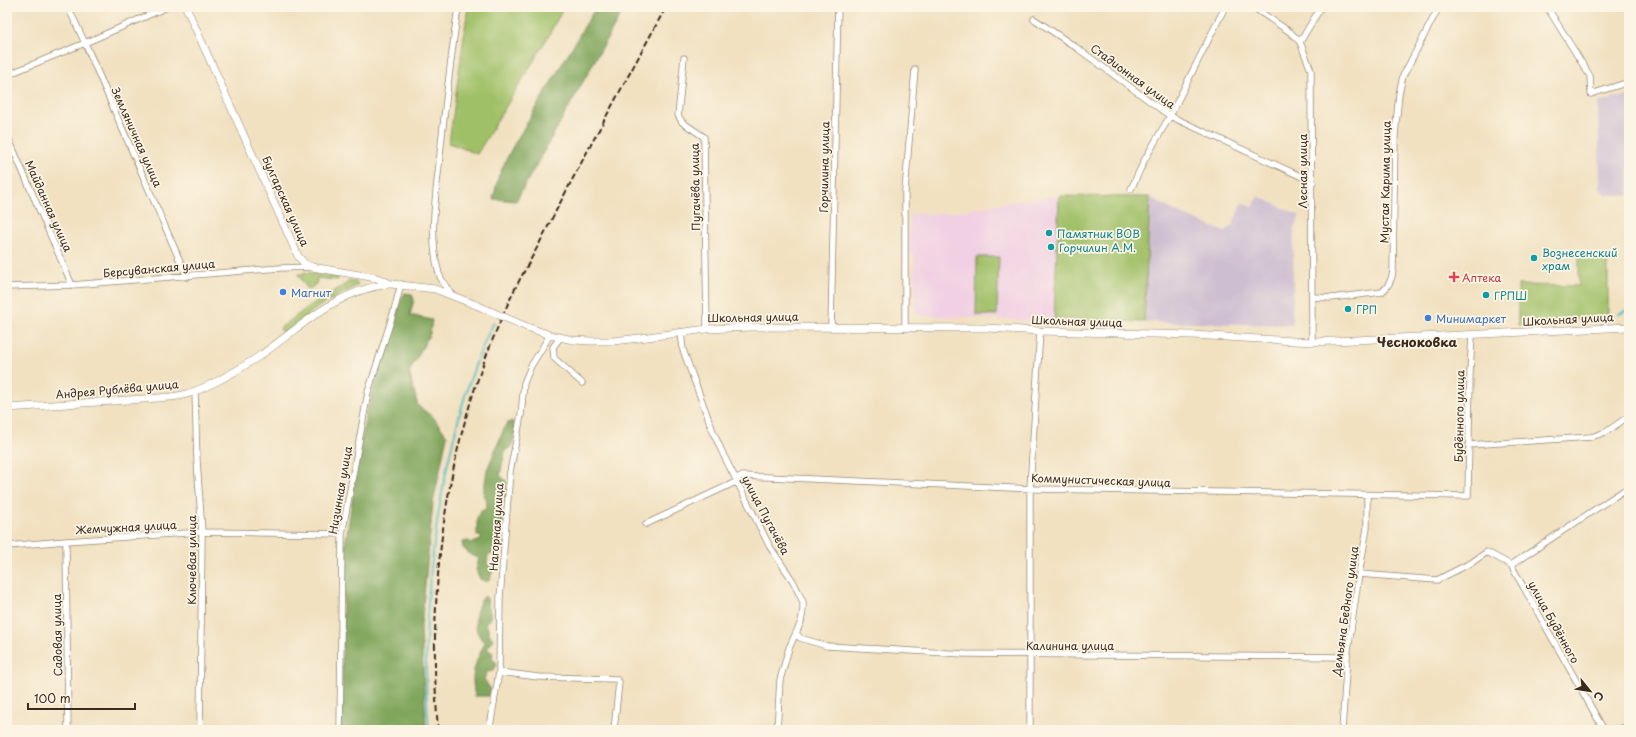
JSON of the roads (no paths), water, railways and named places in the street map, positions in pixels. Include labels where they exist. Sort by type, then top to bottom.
[{"type":"street","name":"Земляничная улица","points":[[68,7],[86,43],[187,276]]},
{"type":"street","points":[[7,75],[86,43],[167,7]]},
{"type":"street","name":"Булгарская улица","points":[[186,7],[298,256],[304,263],[312,267]]},
{"type":"street","points":[[452,295],[444,284],[440,274],[435,254],[434,230],[440,148],[458,7]]},
{"type":"street","name":"Горчилина улица","points":[[831,327],[838,7]]},
{"type":"street","points":[[1131,189],[1145,159],[1170,116],[1226,7]]},
{"type":"street","points":[[1253,7],[1290,32],[1300,42],[1321,7]]},
{"type":"street","name":"Мустая Карима улица","points":[[1312,297],[1331,298],[1382,292],[1388,287],[1392,280],[1395,135],[1398,94],[1403,76],[1439,7]]},
{"type":"street","points":[[1547,7],[1590,76],[1591,94],[1629,82]]},
{"type":"street","name":"Стадионная улица","points":[[1034,19],[1077,48],[1170,116],[1313,182]]},
{"type":"street","name":"Лесная улица","points":[[1300,42],[1311,70],[1313,182],[1312,342]]},
{"type":"street","name":"Пугачёва улица","points":[[684,58],[678,115],[682,122],[704,137],[707,329]]},
{"type":"street","points":[[905,328],[905,190],[915,69]]},
{"type":"street","name":"Майданная улица","points":[[7,135],[72,285]]},
{"type":"street","points":[[312,267],[377,278],[391,284],[435,289],[452,295]]},
{"type":"street","name":"Берсуванская улица","points":[[7,287],[72,285],[227,272],[312,267]]},
{"type":"street","name":"Андрея Рублёва улица","points":[[7,408],[158,398],[182,395],[195,391],[231,374],[330,304],[360,290],[391,284]]},
{"type":"street","name":"Низинная улица","points":[[340,730],[342,534],[368,392],[394,310],[400,284]]},
{"type":"street","name":"Школьная улица","points":[[452,295],[550,336],[573,340],[613,341],[707,329],[752,327],[831,327],[987,328],[1192,335],[1312,342],[1629,327]]},
{"type":"street","points":[[1030,730],[1030,488],[1040,331]]},
{"type":"street","name":"улица Пугачёва","points":[[681,332],[683,350],[709,420],[736,480],[770,547],[793,581],[803,602],[803,610],[797,634],[789,648],[780,680],[776,730]]},
{"type":"street","name":"Будённого улица","points":[[1468,496],[1468,445],[1472,335]]},
{"type":"street","name":"Нагорная улица","points":[[490,727],[499,672],[500,598],[510,472],[521,415],[524,383],[531,366],[550,336]]},
{"type":"street","points":[[560,338],[553,348],[554,358],[582,383]]},
{"type":"street","name":"Ключевая улица","points":[[195,391],[196,461],[202,532],[200,730]]},
{"type":"street","points":[[1468,445],[1591,437],[1606,432],[1629,416]]},
{"type":"street","name":"Коммунистическая улица","points":[[736,480],[742,476],[1030,488],[1367,496],[1468,496]]},
{"type":"street","points":[[646,524],[736,480]]},
{"type":"street","points":[[1359,574],[1437,580],[1471,563],[1487,552],[1511,565],[1629,487]]},
{"type":"street","name":"Демьяна Бедного улица","points":[[1342,730],[1347,657],[1367,528],[1367,496]]},
{"type":"street","name":"Жемчужная улица","points":[[7,546],[202,532],[342,534]]},
{"type":"street","name":"Садовая улица","points":[[66,541],[68,730]]},
{"type":"street","name":"улица Будённого","points":[[1511,565],[1604,730]]},
{"type":"street","name":"Калинина улица","points":[[797,634],[800,638],[827,646],[964,654],[1347,657]]},
{"type":"street","points":[[499,672],[538,677],[616,679],[619,682],[614,730]]},
{"type":"street","points":[[1618,730],[1629,724]]},
{"type":"waterway","points":[[1619,314],[1629,310]]},
{"type":"waterway","points":[[429,730],[426,633],[431,568],[440,504],[450,453],[465,396],[485,340],[494,322]]},
{"type":"railway","points":[[438,730],[435,644],[436,601],[440,558],[445,514],[453,472],[475,388],[492,341],[515,288],[666,7]]},
{"type":"place","name":"Памятник ВОВ","points":[[1049,233]]},
{"type":"place","name":"Горчилин А.М.","points":[[1051,247]]},
{"type":"place","name":"Вознесенский храм","points":[[1534,258]]},
{"type":"place","name":"Аптека","points":[[1454,277]]},
{"type":"place","name":"Магнит","points":[[283,292]]},
{"type":"place","name":"ГРПШ","points":[[1486,295]]},
{"type":"place","name":"ГРП","points":[[1348,309]]},
{"type":"place","name":"Минимаркет","points":[[1428,318]]},
{"type":"district","name":"Чесноковка","points":[[1417,341]]}]
